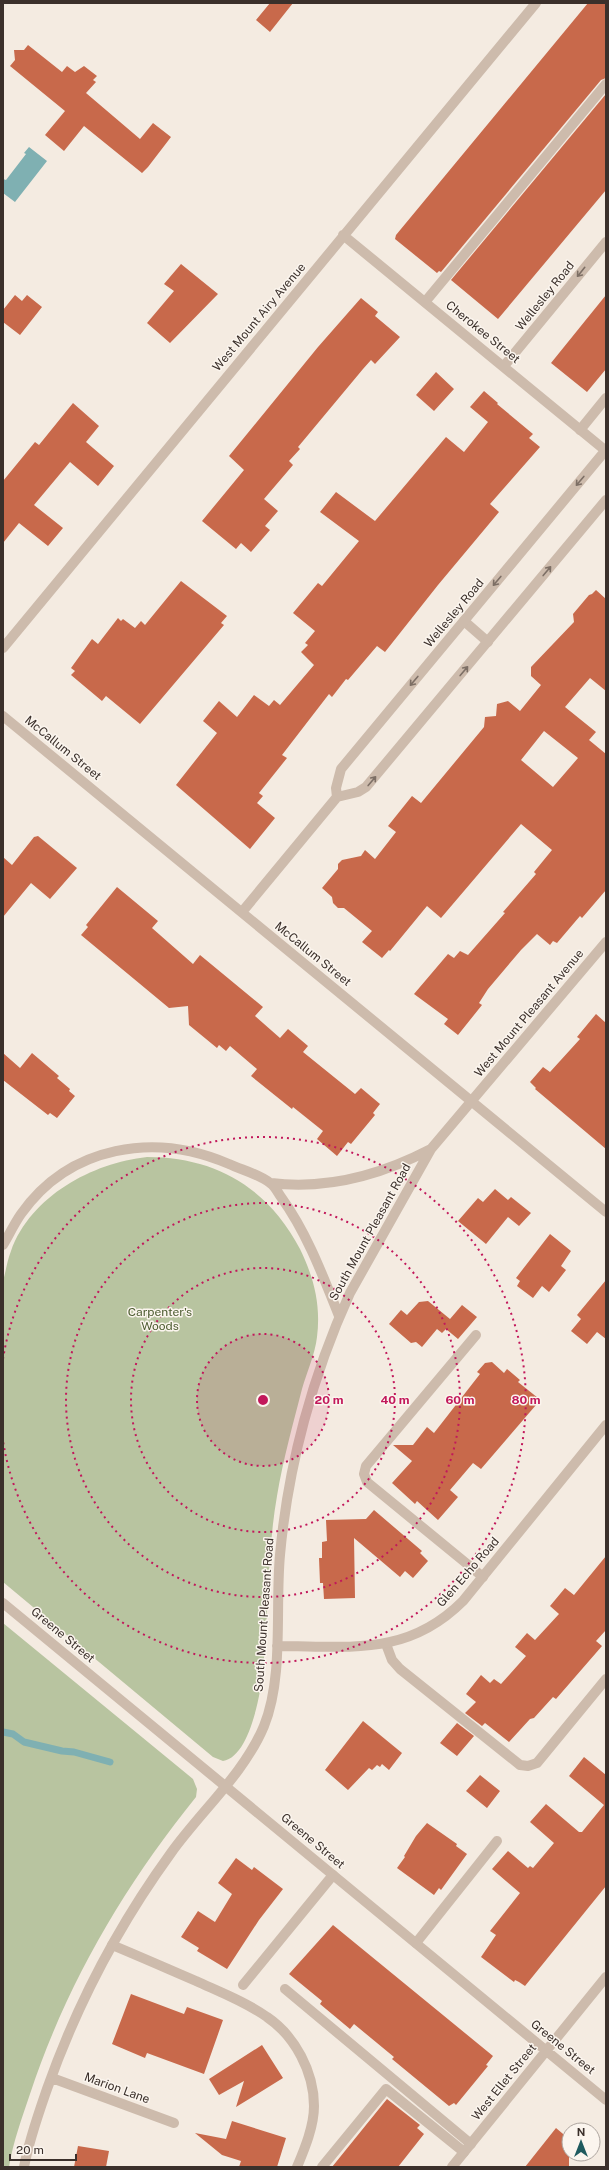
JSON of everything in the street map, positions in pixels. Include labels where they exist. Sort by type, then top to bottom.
[{"type":"street","name":"West Mount Airy Avenue","points":[[3,648],[536,3]]},
{"type":"street","points":[[425,302],[606,84]]},
{"type":"street","name":"Cherokee Street","points":[[343,235],[606,451]]},
{"type":"street","name":"Wellesley Road","points":[[504,366],[606,242]]},
{"type":"street","points":[[580,430],[606,398]]},
{"type":"street","name":"Wellesley Road","points":[[338,797],[336,788],[341,769],[606,451]]},
{"type":"street","points":[[242,912],[338,797],[358,792],[366,787],[606,500]]},
{"type":"street","points":[[464,621],[488,642]]},
{"type":"street","name":"McCallum Street","points":[[3,716],[606,1212]]},
{"type":"street","name":"West Mount Pleasant Avenue","points":[[431,1149],[606,942]]},
{"type":"street","points":[[3,1245],[21,1214],[44,1188],[72,1168],[105,1154],[142,1147],[178,1148],[223,1162],[271,1183],[309,1185],[351,1180],[392,1167],[431,1149]]},
{"type":"street","name":"South Mount Pleasant Road","points":[[24,2167],[37,2119],[80,2006],[112,1945],[150,1882],[248,1755],[264,1725],[273,1692],[277,1646],[279,1568],[286,1505],[307,1412],[339,1316],[350,1293],[431,1149]]},
{"type":"street","points":[[271,1183],[305,1237],[339,1316]]},
{"type":"street","points":[[476,1335],[366,1466],[364,1474],[367,1482],[483,1577]]},
{"type":"street","name":"Glen Echo Road","points":[[277,1646],[367,1646],[386,1644],[411,1637],[437,1623],[463,1601],[606,1425]]},
{"type":"street","name":"Greene Street","points":[[3,1603],[606,2100]]},
{"type":"street","points":[[386,1644],[392,1660],[400,1669],[520,1765],[528,1766],[537,1763],[606,1679]]},
{"type":"street","points":[[416,1943],[498,1841]]},
{"type":"street","points":[[244,1985],[333,1875]]},
{"type":"street","points":[[112,1945],[239,2001],[267,2017],[282,2029],[294,2044],[304,2062],[311,2081],[314,2106],[305,2148],[297,2167]]},
{"type":"street","name":"West Ellet Street","points":[[452,2167],[606,1977]]},
{"type":"street","points":[[285,1989],[470,2144]]},
{"type":"street","name":"Marion Lane","points":[[52,2078],[174,2123]]},
{"type":"street","points":[[322,2167],[386,2089],[464,2152]]},
{"type":"green space","name":"Carpenter's Woods","points":[[147,1157],[172,1158],[196,1163],[217,1170],[237,1180],[256,1193],[272,1209],[287,1228],[300,1249],[313,1281],[317,1303],[318,1325],[316,1343],[288,1442],[279,1483],[274,1517],[271,1539],[265,1647],[260,1693],[247,1736],[240,1748],[232,1757],[223,1761],[213,1757],[3,1582],[3,1281],[11,1251],[20,1231],[33,1214],[48,1199],[66,1186],[105,1166]]},
{"type":"green space","points":[[3,1623],[193,1779],[197,1789],[196,1797],[170,1831],[121,1901],[79,1976],[61,2014],[30,2094],[18,2130],[9,2167],[3,2167]]},
{"type":"water","points":[[29,147],[47,161],[15,202],[3,193],[3,179],[6,180],[26,154],[24,153]]},
{"type":"building","points":[[270,3],[293,3],[270,32],[256,20]]},
{"type":"building","points":[[588,3],[606,3],[606,78],[601,80],[441,272],[439,271],[437,273],[395,239],[396,235]]},
{"type":"building","points":[[28,45],[62,72],[67,66],[75,72],[84,66],[97,76],[93,80],[96,82],[86,93],[140,139],[153,123],[171,137],[142,173],[84,126],[64,151],[45,135],[65,111],[10,66],[15,60],[14,50],[24,50]]},
{"type":"building","points":[[606,94],[606,190],[498,319],[451,280]]},
{"type":"building","points":[[181,264],[218,294],[170,343],[147,323],[174,291],[164,284]]},
{"type":"building","points":[[15,295],[22,301],[27,295],[42,307],[20,335],[3,322],[3,310]]},
{"type":"building","points":[[606,295],[606,369],[587,392],[551,363]]},
{"type":"building","points":[[361,298],[378,312],[375,316],[400,337],[375,364],[371,360],[298,447],[300,449],[289,461],[293,465],[264,499],[278,511],[265,526],[270,530],[251,552],[241,543],[236,549],[202,521],[244,470],[229,456],[318,347]]},
{"type":"building","points":[[436,372],[454,389],[434,411],[416,395]]},
{"type":"building","points":[[484,391],[533,434],[529,438],[540,447],[490,504],[499,512],[438,585],[385,652],[377,646],[348,680],[346,679],[332,697],[329,694],[282,755],[287,758],[259,793],[263,796],[257,803],[275,818],[250,849],[176,785],[217,733],[203,721],[219,701],[237,717],[254,695],[269,706],[274,700],[280,705],[314,665],[301,652],[308,645],[305,643],[315,631],[293,613],[318,583],[322,586],[359,541],[320,512],[336,492],[375,521],[446,437],[464,452],[488,422],[470,407]]},
{"type":"building","points":[[73,403],[99,426],[86,442],[114,466],[98,486],[70,462],[34,505],[63,528],[48,546],[19,523],[3,543],[3,481],[35,442],[39,445]]},
{"type":"building","points":[[181,581],[227,616],[221,623],[224,625],[140,724],[106,696],[102,701],[71,675],[75,671],[71,668],[92,639],[98,644],[118,618],[121,621],[123,619],[135,628],[141,621],[145,625]]},
{"type":"building","points":[[596,590],[606,599],[606,691],[590,678],[565,707],[596,732],[589,740],[606,754],[606,890],[582,918],[580,916],[557,943],[553,941],[550,945],[537,934],[521,950],[488,989],[479,1003],[482,1005],[458,1035],[444,1024],[448,1019],[414,994],[448,954],[454,958],[460,951],[468,955],[505,913],[503,912],[536,874],[534,872],[552,850],[521,824],[441,918],[427,906],[390,951],[389,950],[382,958],[362,942],[372,931],[344,908],[338,908],[333,903],[332,897],[322,888],[338,869],[338,864],[342,860],[361,856],[365,850],[375,859],[396,832],[388,826],[412,796],[421,803],[484,727],[485,717],[496,716],[497,704],[508,701],[520,711],[541,685],[531,676],[531,667],[574,622],[573,614],[589,595]],"holes":[[[544,731],[578,758],[553,787],[521,760]]]},
{"type":"building","points":[[38,836],[77,868],[50,899],[31,883],[3,917],[3,857],[12,865],[34,837]]},
{"type":"building","points":[[117,887],[158,921],[152,928],[193,964],[200,955],[263,1007],[255,1016],[280,1038],[288,1029],[308,1046],[303,1052],[355,1094],[361,1088],[380,1104],[373,1113],[375,1115],[351,1144],[348,1142],[337,1156],[317,1139],[323,1131],[293,1107],[292,1109],[251,1076],[257,1069],[230,1046],[226,1051],[219,1045],[217,1048],[189,1025],[188,1006],[169,1008],[81,935],[88,927],[86,925]]},
{"type":"building","points":[[596,1014],[606,1023],[606,1149],[535,1089],[536,1088],[530,1082],[543,1067],[550,1072],[580,1039],[577,1037]]},
{"type":"building","points":[[3,1053],[20,1068],[32,1053],[59,1076],[57,1078],[70,1089],[69,1091],[75,1096],[57,1118],[50,1113],[48,1115],[3,1080]]},
{"type":"building","points":[[495,1189],[508,1200],[511,1197],[531,1213],[519,1226],[508,1217],[486,1244],[458,1221],[478,1198],[483,1202]]},
{"type":"building","points":[[550,1234],[571,1251],[561,1266],[566,1270],[549,1292],[542,1286],[533,1298],[517,1286],[520,1281],[516,1278]]},
{"type":"building","points":[[606,1280],[606,1339],[597,1332],[587,1344],[571,1331],[581,1319],[577,1315]]},
{"type":"building","points":[[428,1301],[450,1319],[462,1305],[477,1317],[458,1339],[446,1329],[442,1333],[437,1329],[422,1347],[416,1342],[411,1343],[389,1324],[401,1310],[407,1315],[419,1302]]},
{"type":"building","points":[[492,1362],[504,1373],[507,1369],[520,1380],[518,1382],[538,1398],[534,1404],[536,1405],[481,1469],[473,1463],[450,1490],[458,1497],[438,1520],[417,1501],[415,1504],[392,1483],[412,1461],[393,1445],[413,1445],[427,1427],[434,1433],[480,1374],[477,1372],[485,1363]]},
{"type":"building","points":[[374,1510],[422,1551],[420,1553],[428,1561],[413,1578],[405,1571],[400,1577],[354,1538],[355,1598],[324,1599],[323,1583],[320,1583],[319,1558],[322,1558],[322,1542],[327,1541],[326,1520],[366,1519]]},
{"type":"building","points":[[606,1556],[606,1630],[596,1641],[602,1646],[556,1699],[553,1697],[509,1742],[485,1723],[482,1726],[465,1713],[476,1702],[466,1694],[481,1675],[490,1683],[494,1679],[501,1684],[526,1656],[515,1647],[527,1633],[535,1640],[559,1614],[550,1606],[565,1588],[574,1595]]},
{"type":"building","points":[[363,1721],[402,1753],[389,1770],[382,1764],[380,1767],[377,1765],[372,1770],[369,1768],[348,1790],[325,1770]]},
{"type":"building","points":[[457,1723],[474,1736],[457,1756],[440,1743]]},
{"type":"building","points":[[584,1757],[606,1775],[606,1886],[525,1986],[515,1980],[514,1982],[481,1957],[496,1935],[490,1931],[520,1893],[492,1869],[508,1851],[528,1868],[530,1866],[533,1868],[554,1843],[530,1822],[546,1804],[579,1832],[582,1832],[604,1805],[569,1776]]},
{"type":"building","points":[[480,1775],[500,1791],[487,1808],[466,1791]]},
{"type":"building","points":[[427,1823],[457,1844],[456,1846],[467,1854],[441,1890],[439,1888],[434,1895],[397,1868],[405,1857],[404,1856],[416,1836]]},
{"type":"building","points":[[236,1858],[252,1870],[254,1867],[283,1889],[259,1920],[227,1969],[197,1951],[199,1948],[181,1937],[198,1911],[215,1922],[232,1894],[218,1883]]},
{"type":"building","points":[[333,1925],[493,2056],[486,2065],[488,2066],[456,2105],[454,2103],[449,2106],[392,2059],[394,2057],[354,2024],[350,2029],[320,2004],[322,2001],[289,1974]]},
{"type":"building","points":[[131,1994],[184,2014],[187,2007],[223,2020],[204,2074],[147,2053],[145,2058],[112,2044]]},
{"type":"building","points":[[262,2045],[283,2078],[236,2107],[244,2081],[219,2095],[209,2079]]},
{"type":"building","points":[[387,2099],[420,2125],[417,2128],[424,2134],[398,2167],[332,2167]]},
{"type":"building","points":[[232,2121],[286,2138],[277,2167],[239,2167],[241,2161],[222,2155],[195,2133],[226,2139]]},
{"type":"building","points":[[556,2128],[561,2132],[561,2162],[569,2162],[569,2167],[525,2167]]},
{"type":"building","points":[[78,2146],[109,2151],[106,2167],[74,2167]]},
{"type":"waterway","points":[[3,1732],[13,1734],[24,1742],[62,1751],[74,1752],[110,1762]]}]
